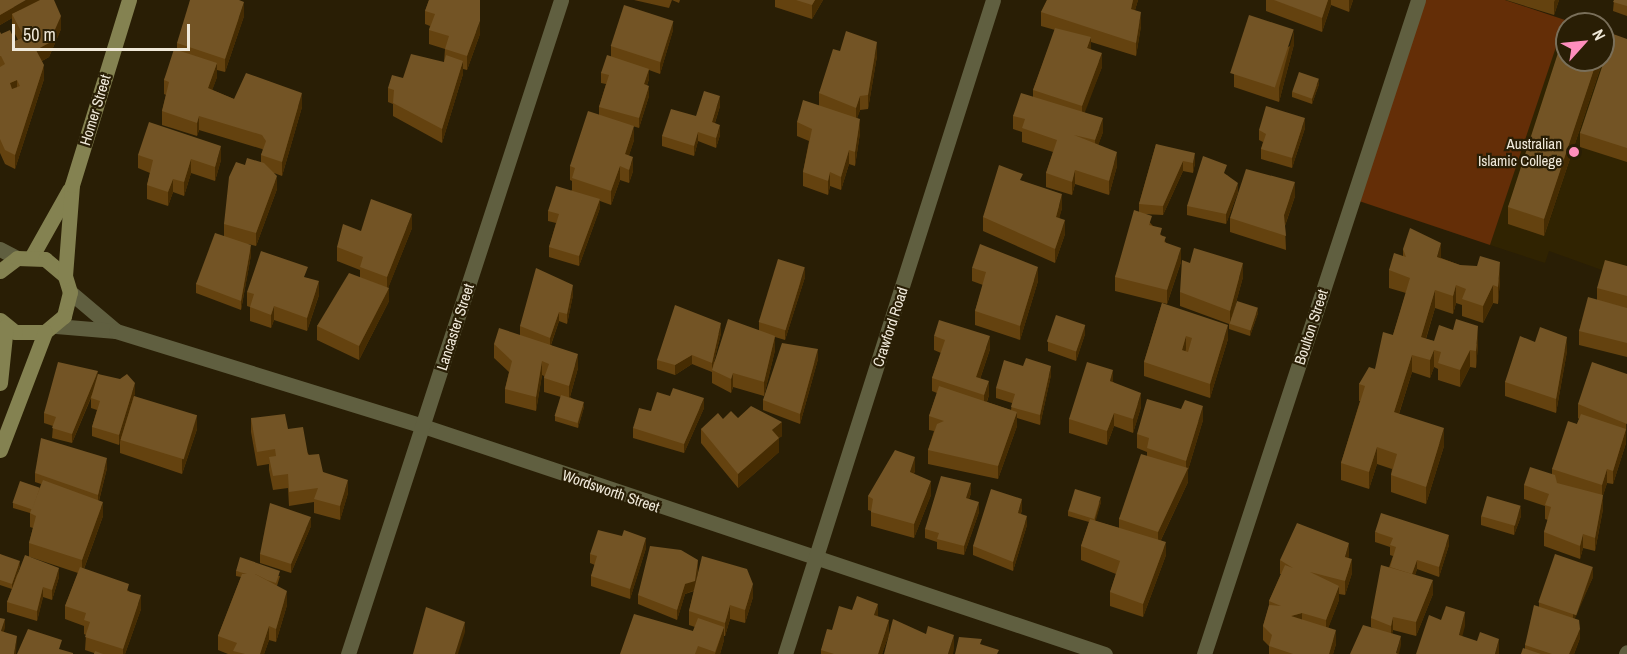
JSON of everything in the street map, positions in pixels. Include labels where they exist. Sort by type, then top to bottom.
[{"type":"street","name":"Homer Street","points":[[65,276],[72,185],[129,0]]},
{"type":"street","name":"Lancaster Street","points":[[348,654],[561,0]]},
{"type":"street","name":"Crawford Road","points":[[785,654],[993,0]]},
{"type":"street","name":"Boulton Street","points":[[1204,654],[1418,0]]},
{"type":"street","name":"Homer Street","points":[[24,257],[72,185]]},
{"type":"street","points":[[0,249],[24,257],[51,262],[65,276],[70,292],[50,329],[0,450]]},
{"type":"street","points":[[0,271],[24,257]]},
{"type":"street","name":"Wordsworth Street","points":[[70,292],[116,332]]},
{"type":"street","points":[[0,383],[3,323],[25,334],[50,329]]},
{"type":"street","name":"Wordsworth Street","points":[[50,329],[116,332],[423,426],[816,561],[1106,654]]},
{"type":"shaded area","points":[[1418,0],[1505,0],[1555,17],[1555,50],[1490,245],[1353,199]]},
{"type":"shaded area","name":"Australian Islamic College","points":[[1615,36],[1627,40],[1627,279],[1549,251],[1545,263],[1490,245],[1555,50],[1555,72],[1615,72]]},
{"type":"building","points":[[0,0],[26,0],[0,15]]},
{"type":"building","points":[[40,0],[54,0],[61,16],[49,43],[36,50],[44,65],[15,155],[5,150],[0,139],[0,67],[5,64],[0,56],[0,32],[1,34],[10,30],[15,41],[24,37],[12,14]],"holes":[[[17,80],[20,86],[12,89],[10,83]]]},
{"type":"building","points":[[190,0],[239,0],[244,2],[225,59],[177,43]]},
{"type":"building","points":[[429,0],[480,0],[480,21],[467,56],[445,49],[449,36],[429,30],[435,14],[425,11]]},
{"type":"building","points":[[796,0],[815,0],[812,5]]},
{"type":"building","points":[[1047,0],[1133,0],[1131,9],[1141,12],[1136,43],[1041,12]]},
{"type":"building","points":[[1274,0],[1328,0],[1322,18]]},
{"type":"building","points":[[1614,0],[1627,0],[1627,6],[1613,2]]},
{"type":"building","points":[[624,5],[673,21],[660,62],[611,46]]},
{"type":"building","points":[[1249,15],[1294,30],[1275,88],[1230,73]]},
{"type":"building","points":[[1055,28],[1091,37],[1087,48],[1102,53],[1082,106],[1033,90]]},
{"type":"building","points":[[846,31],[877,42],[868,95],[860,96],[856,108],[819,93],[833,49],[840,51]]},
{"type":"building","points":[[1615,35],[1627,39],[1627,148],[1580,133],[1600,72],[1615,72]]},
{"type":"building","points":[[174,49],[217,63],[208,88],[234,99],[246,73],[302,93],[282,162],[261,155],[266,141],[262,135],[199,116],[197,123],[162,111],[169,82],[164,80]]},
{"type":"building","points":[[411,54],[444,62],[446,55],[463,61],[442,129],[393,103],[394,90],[388,88],[392,75],[403,78]]},
{"type":"building","points":[[607,55],[649,69],[644,84],[649,86],[639,118],[599,107],[609,75],[601,73]]},
{"type":"building","points":[[1555,62],[1555,72],[1593,72],[1544,219],[1508,207]]},
{"type":"building","points":[[1299,72],[1319,79],[1312,99],[1292,92]]},
{"type":"building","points":[[704,91],[720,96],[712,122],[720,125],[716,138],[698,132],[694,146],[662,136],[671,109],[696,116]]},
{"type":"building","points":[[1021,93],[1103,118],[1095,140],[1074,135],[1117,152],[1109,181],[1075,170],[1072,182],[1046,173],[1057,140],[1022,128],[1025,119],[1013,116]]},
{"type":"building","points":[[803,100],[860,119],[855,152],[849,150],[841,177],[830,172],[828,181],[803,172],[812,129],[797,122]]},
{"type":"building","points":[[1266,106],[1305,118],[1292,158],[1261,149],[1266,134],[1259,130]]},
{"type":"building","points":[[588,111],[634,126],[625,154],[633,157],[629,170],[620,166],[611,191],[572,178],[575,168],[570,166]]},
{"type":"building","points":[[149,122],[221,146],[215,167],[191,159],[184,182],[173,179],[168,192],[147,185],[153,160],[138,155]]},
{"type":"building","points":[[1156,144],[1195,153],[1193,163],[1183,161],[1163,206],[1139,204]]},
{"type":"building","points":[[1203,156],[1227,165],[1224,173],[1238,183],[1226,214],[1187,206]]},
{"type":"building","points":[[247,158],[264,163],[277,176],[256,233],[224,224],[229,177],[236,162],[245,165]]},
{"type":"building","points":[[999,165],[1023,174],[1020,180],[1062,194],[1056,217],[1065,220],[1055,249],[983,217]]},
{"type":"building","points":[[1246,169],[1295,182],[1284,215],[1286,236],[1230,218]]},
{"type":"building","points":[[556,186],[600,199],[579,256],[549,247],[559,214],[548,211]]},
{"type":"building","points":[[371,199],[412,214],[387,277],[360,267],[363,257],[337,247],[343,224],[361,231]]},
{"type":"building","points":[[1134,210],[1152,216],[1149,225],[1162,228],[1160,235],[1166,237],[1164,242],[1181,248],[1167,290],[1115,277]]},
{"type":"building","points":[[1410,228],[1441,243],[1437,257],[1460,265],[1477,266],[1480,256],[1500,262],[1498,287],[1493,285],[1483,306],[1462,299],[1466,289],[1456,285],[1453,296],[1435,290],[1421,337],[1434,341],[1439,325],[1453,330],[1456,319],[1478,326],[1476,351],[1470,350],[1460,370],[1438,363],[1441,352],[1434,350],[1430,360],[1412,355],[1394,412],[1444,428],[1426,487],[1391,475],[1397,454],[1377,447],[1369,472],[1341,463],[1365,386],[1359,384],[1369,367],[1375,369],[1383,332],[1393,335],[1410,278],[1389,270],[1394,253],[1406,257],[1403,249]]},
{"type":"building","points":[[215,233],[251,245],[241,301],[196,284]]},
{"type":"building","points":[[980,244],[1038,267],[1020,326],[975,311],[986,272],[972,268]]},
{"type":"building","points":[[1194,248],[1243,263],[1230,311],[1180,292],[1182,260],[1190,263]]},
{"type":"building","points":[[261,251],[308,267],[304,277],[319,281],[307,318],[274,306],[271,315],[250,307],[254,294],[247,292]]},
{"type":"building","points":[[778,259],[805,267],[785,330],[759,322]]},
{"type":"building","points":[[1605,260],[1627,266],[1627,296],[1597,288]]},
{"type":"building","points":[[536,268],[573,285],[567,314],[559,312],[550,338],[520,326]]},
{"type":"building","points":[[349,273],[389,288],[359,346],[317,326]]},
{"type":"building","points":[[1588,297],[1627,308],[1627,343],[1579,331]]},
{"type":"building","points":[[1237,301],[1258,308],[1251,331],[1230,324]]},
{"type":"building","points":[[1162,303],[1228,325],[1210,384],[1144,362]],"holes":[[[1186,336],[1192,338],[1188,352],[1182,350]]]},
{"type":"building","points":[[675,305],[721,323],[712,363],[692,355],[675,365],[657,360]]},
{"type":"building","points":[[1056,315],[1085,325],[1076,352],[1047,341]]},
{"type":"building","points":[[728,319],[775,336],[764,382],[733,373],[731,379],[712,370]]},
{"type":"building","points":[[939,320],[990,336],[976,377],[989,381],[984,395],[932,378],[945,340],[934,336]]},
{"type":"building","points":[[1540,327],[1567,337],[1556,399],[1505,382],[1520,336],[1535,342]]},
{"type":"building","points":[[499,328],[578,354],[569,386],[544,378],[549,364],[542,361],[536,397],[505,389],[512,361],[494,344]]},
{"type":"building","points":[[782,343],[818,349],[800,414],[763,400]]},
{"type":"building","points":[[1026,358],[1051,366],[1040,415],[1011,407],[1015,394],[996,388],[1004,360],[1023,366]]},
{"type":"building","points":[[58,362],[98,371],[72,434],[52,428],[56,417],[44,413]]},
{"type":"building","points":[[1087,362],[1113,370],[1110,381],[1141,393],[1133,419],[1114,413],[1107,431],[1069,419]]},
{"type":"building","points":[[1592,362],[1627,374],[1627,424],[1578,404]]},
{"type":"building","points":[[98,374],[120,379],[127,374],[135,383],[119,435],[92,427],[100,401],[91,398]]},
{"type":"building","points":[[939,386],[1017,412],[998,466],[928,450],[937,424],[944,421],[929,416]]},
{"type":"building","points":[[673,388],[704,398],[684,444],[633,428],[639,408],[651,411],[657,392],[670,396]]},
{"type":"building","points":[[561,395],[584,402],[578,423],[555,416]]},
{"type":"building","points":[[134,396],[197,415],[184,459],[121,440]]},
{"type":"building","points":[[1147,399],[1181,409],[1185,400],[1203,406],[1186,461],[1147,448],[1149,438],[1137,434]]},
{"type":"building","points":[[751,406],[782,422],[772,430],[779,438],[738,474],[701,429],[718,413],[723,419],[731,411],[738,418]]},
{"type":"building","points":[[285,414],[288,429],[303,427],[308,455],[319,454],[323,472],[348,480],[340,506],[314,499],[318,488],[289,492],[288,474],[273,476],[269,457],[276,456],[275,449],[257,452],[251,418]]},
{"type":"building","points":[[1581,414],[1626,429],[1613,471],[1607,469],[1602,485],[1552,469],[1568,421],[1577,424]]},
{"type":"building","points":[[41,438],[107,458],[98,495],[35,473]]},
{"type":"building","points":[[895,450],[915,457],[910,472],[931,481],[914,524],[871,512],[873,499],[868,496]]},
{"type":"building","points":[[1141,454],[1188,468],[1158,532],[1119,519]]},
{"type":"building","points":[[1530,467],[1555,475],[1557,483],[1603,495],[1595,538],[1583,534],[1580,546],[1544,532],[1551,507],[1545,505],[1549,494],[1524,485]]},
{"type":"building","points":[[941,476],[971,483],[966,498],[979,502],[964,546],[937,539],[939,533],[925,529]]},
{"type":"building","points":[[43,480],[103,502],[82,560],[29,543],[36,516],[30,513]]},
{"type":"building","points":[[20,481],[40,488],[32,510],[13,503]]},
{"type":"building","points":[[991,489],[1022,499],[1018,513],[1027,516],[1013,562],[973,546]]},
{"type":"building","points":[[1075,489],[1101,497],[1094,519],[1068,511]]},
{"type":"building","points":[[1487,496],[1521,506],[1515,526],[1481,516]]},
{"type":"building","points":[[270,503],[311,517],[291,564],[260,554]]},
{"type":"building","points":[[1381,513],[1449,535],[1439,567],[1417,560],[1412,574],[1390,567],[1396,547],[1390,545],[1393,538],[1375,532]]},
{"type":"building","points":[[1090,519],[1166,542],[1143,604],[1110,592],[1120,561],[1081,546]]},
{"type":"building","points":[[1297,523],[1349,543],[1345,557],[1352,559],[1345,581],[1310,572],[1339,586],[1326,620],[1302,613],[1291,616],[1336,630],[1329,654],[1293,654],[1269,646],[1272,635],[1263,626],[1269,605],[1281,606],[1269,601],[1285,565],[1293,568],[1280,560]]},
{"type":"building","points":[[598,530],[622,536],[624,530],[646,538],[630,589],[591,576],[597,556],[590,554]]},
{"type":"building","points":[[650,546],[681,550],[698,560],[695,581],[685,584],[677,610],[638,595]]},
{"type":"building","points":[[0,554],[20,561],[12,584],[0,580]]},
{"type":"building","points":[[1555,554],[1593,567],[1576,615],[1538,602]]},
{"type":"building","points":[[25,555],[59,568],[52,590],[43,587],[37,611],[7,602]]},
{"type":"building","points":[[702,556],[747,569],[753,584],[745,610],[730,605],[725,623],[689,611]]},
{"type":"building","points":[[240,557],[280,571],[276,583],[255,574],[236,571]]},
{"type":"building","points":[[1381,565],[1433,580],[1416,622],[1393,617],[1391,626],[1371,618]]},
{"type":"building","points":[[80,567],[129,584],[127,591],[141,595],[123,649],[85,637],[90,622],[84,620],[86,613],[65,606]]},
{"type":"building","points":[[242,574],[255,574],[287,591],[276,629],[269,626],[260,654],[233,651],[237,643],[218,636]]},
{"type":"building","points":[[857,596],[878,604],[874,615],[889,620],[878,654],[834,654],[821,650],[827,629],[832,630],[839,606],[852,610]]},
{"type":"building","points":[[1534,605],[1579,620],[1580,629],[1569,654],[1552,654],[1525,645]]},
{"type":"building","points":[[1446,606],[1465,612],[1459,635],[1477,641],[1480,632],[1499,639],[1495,654],[1416,654],[1429,615],[1441,620]]},
{"type":"building","points":[[426,607],[465,622],[455,654],[413,654]]},
{"type":"building","points":[[634,614],[693,631],[698,618],[724,627],[715,652],[698,646],[695,654],[620,654]]},
{"type":"building","points":[[0,618],[5,619],[1,631],[17,636],[14,654],[0,654]]},
{"type":"building","points":[[893,619],[926,634],[928,626],[954,635],[948,654],[884,654]]},
{"type":"building","points":[[1363,625],[1401,636],[1396,653],[1398,654],[1350,654]]},
{"type":"building","points":[[28,629],[62,640],[59,649],[73,654],[17,654]]},
{"type":"building","points":[[959,637],[982,639],[980,644],[999,650],[997,654],[955,654]]},
{"type":"building","points":[[1523,648],[1541,654],[1521,654]]},
{"type":"place","name":"Australian Islamic College","points":[[1574,152]]}]
